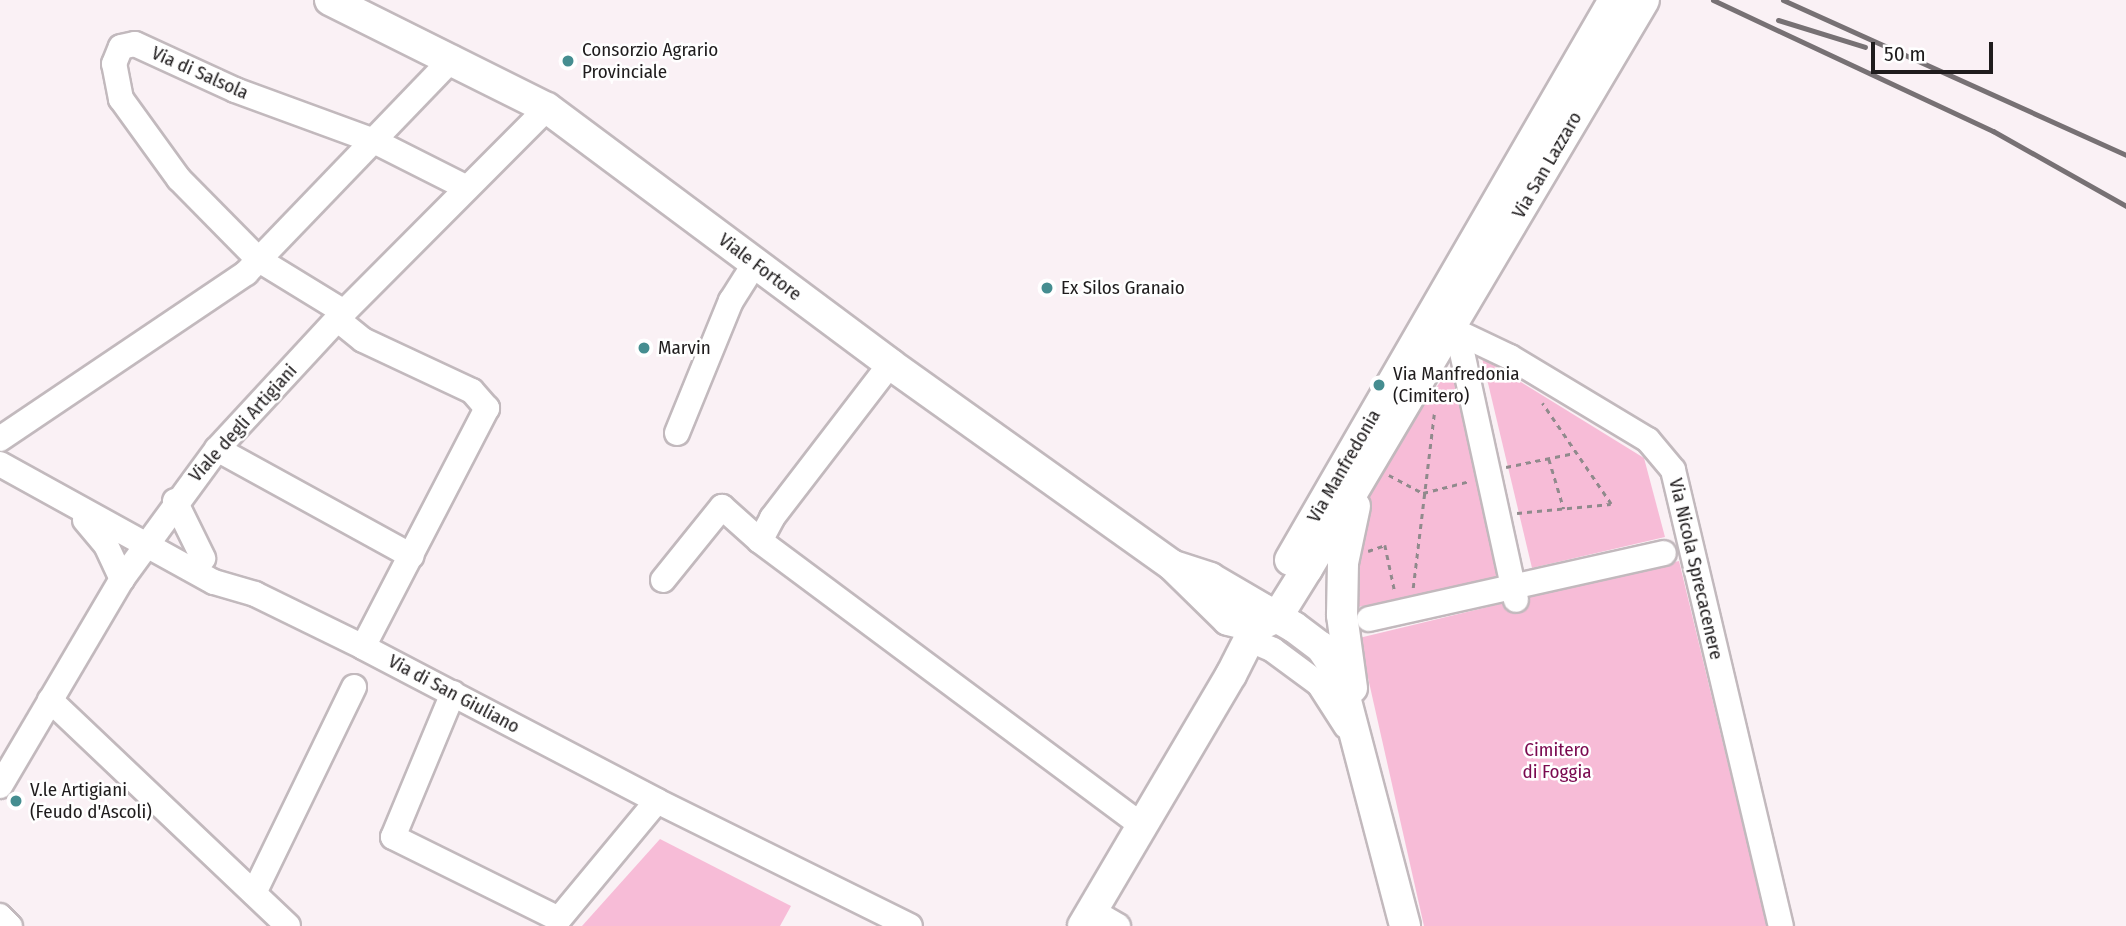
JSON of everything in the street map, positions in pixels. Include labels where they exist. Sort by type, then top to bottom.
[{"type":"main road","name":"Viale Fortore","points":[[330,0],[453,58],[547,108],[890,364],[1172,565],[1210,578],[1255,623],[1321,648],[1339,674],[1363,761]]},
{"type":"main road","name":"Via San Lazzaro","points":[[1609,34],[1614,0]]},
{"type":"main road","name":"Via San Lazzaro","points":[[1445,328],[1609,34],[1644,0]]},
{"type":"main road","name":"Via Manfredonia","points":[[1255,623],[1378,472],[1445,328]]},
{"type":"main road","name":"Via Manfredonia","points":[[1255,623],[1445,328]]},
{"type":"main road","points":[[1378,472],[1343,563],[1342,615],[1363,761],[1405,926]]},
{"type":"main road","points":[[1098,921],[1142,826],[1231,675],[1235,640],[1255,623]]},
{"type":"street","name":"Via di Salsola","points":[[259,260],[179,179],[121,99],[114,64],[121,47],[135,44],[235,90],[372,140]]},
{"type":"street","points":[[0,439],[259,260],[453,58]]},
{"type":"street","name":"Viale degli Artigiani","points":[[0,786],[148,538],[216,449],[341,316],[547,108]]},
{"type":"street","points":[[372,140],[467,188]]},
{"type":"street","points":[[259,260],[341,316],[363,340],[472,391],[487,408],[363,647]]},
{"type":"street","points":[[677,433],[731,301],[755,263]]},
{"type":"street","points":[[1445,328],[1486,474],[1515,594]]},
{"type":"street","name":"Via Nicola Sprecacenere","points":[[1445,328],[1510,357],[1648,440],[1673,470],[1781,926]]},
{"type":"street","points":[[760,541],[772,518],[890,364]]},
{"type":"street","points":[[216,449],[412,556]]},
{"type":"street","name":"Via di San Giuliano","points":[[0,464],[39,482],[75,509],[148,538],[214,582],[255,594],[363,647],[657,801],[910,926]]},
{"type":"street","points":[[39,482],[85,496],[148,538],[203,558],[255,594]]},
{"type":"street","points":[[175,501],[203,558]]},
{"type":"street","points":[[663,580],[722,507],[760,541],[1142,826]]},
{"type":"street","points":[[75,509],[106,545],[122,579]]},
{"type":"street","points":[[1369,619],[1515,594],[1664,553]]},
{"type":"street","points":[[254,894],[354,687]]},
{"type":"street","points":[[453,693],[393,837],[559,919],[657,801]]},
{"type":"street","points":[[50,700],[288,926]]},
{"type":"street","points":[[0,916],[10,926]]},
{"type":"path","points":[[1496,514],[1611,504],[1542,403]]},
{"type":"path","points":[[1405,611],[1434,414]]},
{"type":"path","points":[[1378,472],[1423,494],[1486,474],[1576,453]]},
{"type":"path","points":[[1549,458],[1564,509]]},
{"type":"path","points":[[1360,554],[1385,545],[1405,611]]},
{"type":"green space","points":[[1482,358],[1644,458],[1665,537],[1532,568]]},
{"type":"green space","points":[[1451,367],[1503,576],[1354,608],[1351,542],[1383,461]]},
{"type":"green space","name":"Cimitero di Foggia","points":[[1679,561],[1767,926],[1424,926],[1359,638]]},
{"type":"green space","points":[[660,839],[791,906],[780,926],[582,926]]},
{"type":"railway","points":[[1713,0],[1993,131],[2126,206]]},
{"type":"railway","points":[[1783,0],[2126,155]]},
{"type":"railway","points":[[1778,20],[1865,47]]},
{"type":"place","name":"Consorzio Agrario Provinciale","points":[[568,61]]},
{"type":"place","name":"Ex Silos Granaio","points":[[1047,288]]},
{"type":"place","name":"Marvin","points":[[644,348]]},
{"type":"place","name":"Via Manfredonia (Cimitero)","points":[[1379,385]]},
{"type":"place","name":"V.le Artigiani (Feudo d'Ascoli)","points":[[16,801]]}]
